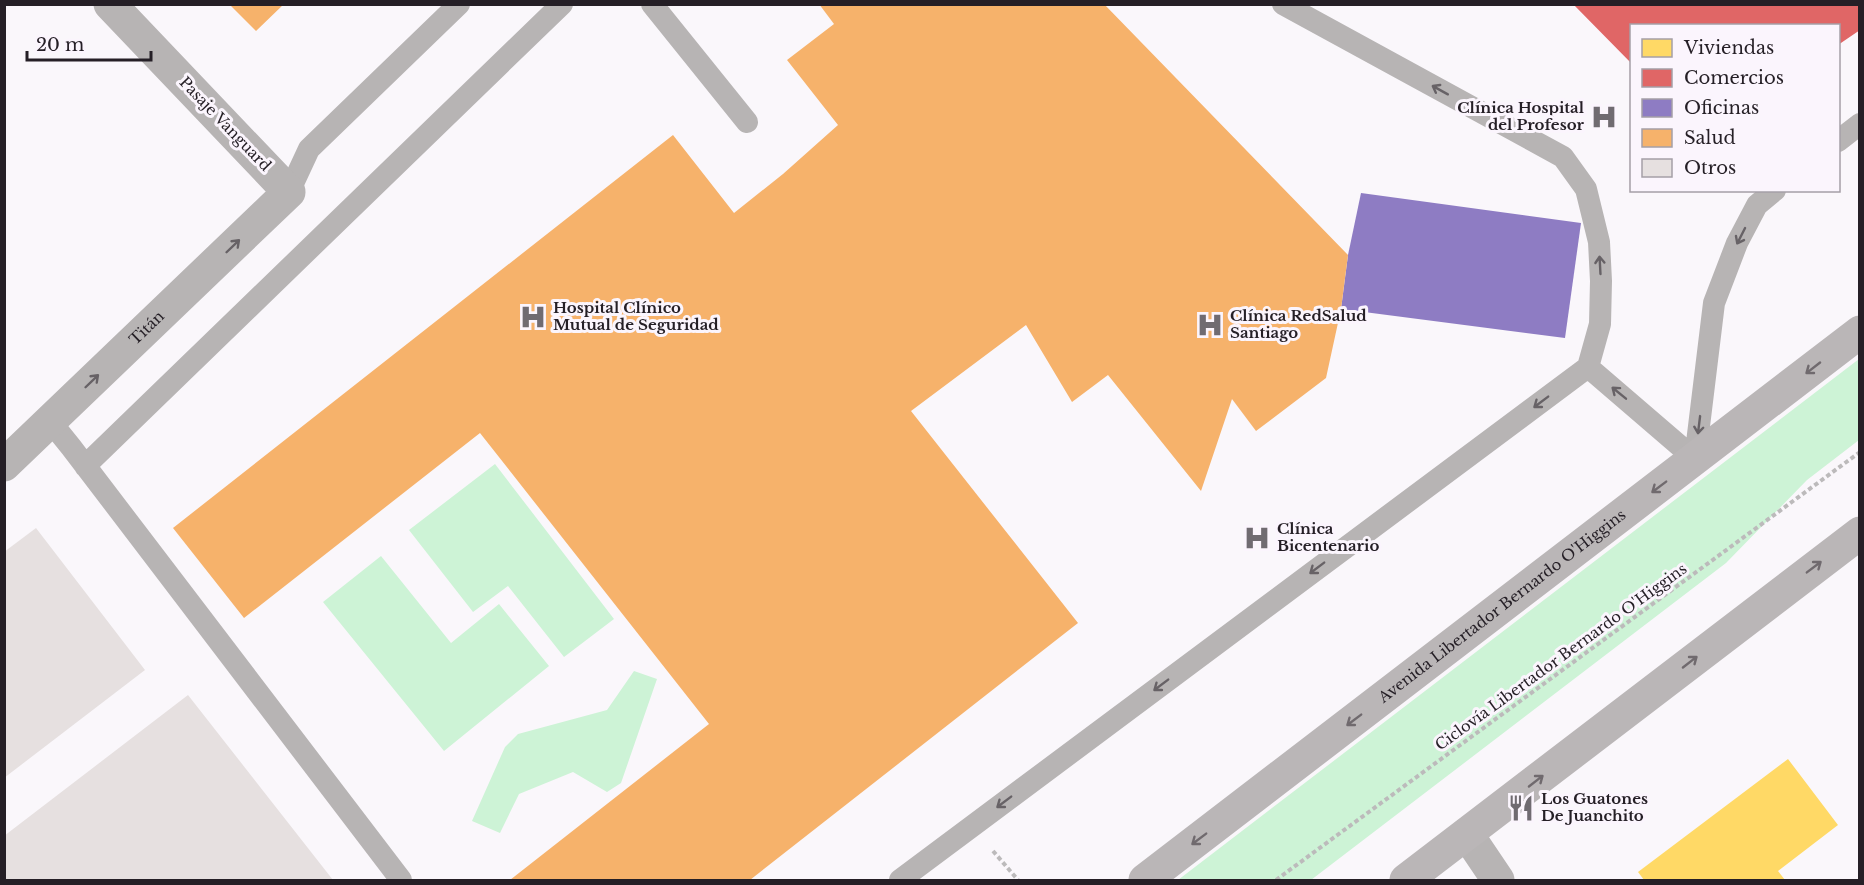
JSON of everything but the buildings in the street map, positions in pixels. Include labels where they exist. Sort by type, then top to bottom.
[{"type":"main road","name":"Avenida Libertador Bernardo O'Higgins","points":[[1145,880],[1860,332]]},
{"type":"main road","points":[[1406,880],[1860,533]]},
{"type":"street","name":"Pasaje Vanguard","points":[[110,4],[289,192]]},
{"type":"street","name":"Titán","points":[[4,465],[289,192]]},
{"type":"street","points":[[1467,834],[1498,880]]},
{"type":"lane","points":[[289,192],[309,149],[459,4]]},
{"type":"lane","points":[[85,466],[562,4]]},
{"type":"lane","points":[[652,4],[747,122]]},
{"type":"lane","points":[[900,880],[927,872],[1587,367],[1600,324],[1599,242],[1586,189],[1563,157],[1283,4]]},
{"type":"lane","points":[[1840,140],[1860,124]]},
{"type":"lane","points":[[1695,459],[1714,303],[1737,243],[1757,205],[1773,192]]},
{"type":"lane","points":[[1587,367],[1695,459]]},
{"type":"lane","points":[[50,421],[401,880]]},
{"type":"path","name":"Ciclovía Libertador Bernardo O'Higgins","points":[[1276,880],[1860,452]]},
{"type":"green space","points":[[1859,359],[1859,440],[1807,480],[1726,563],[1311,880],[1178,880]]},
{"type":"green space","points":[[495,464],[614,619],[564,657],[508,586],[473,612],[409,530]]},
{"type":"green space","points":[[381,556],[451,643],[499,604],[549,666],[444,751],[323,602]]},
{"type":"green space","points":[[634,671],[657,679],[621,783],[607,792],[573,772],[519,794],[500,833],[472,821],[505,747],[518,734],[607,710]]},
{"type":"place","name":"Clínica Hospital del Profesor","points":[[1604,117]]},
{"type":"place","name":"Hospital Clínico Mutual de Seguridad","points":[[533,317]]},
{"type":"place","name":"Clínica RedSalud Santiago","points":[[1210,325]]},
{"type":"place","name":"Clínica Bicentenario","points":[[1257,538]]},
{"type":"place","name":"Los Guatones De Juanchito","points":[[1521,808]]}]
